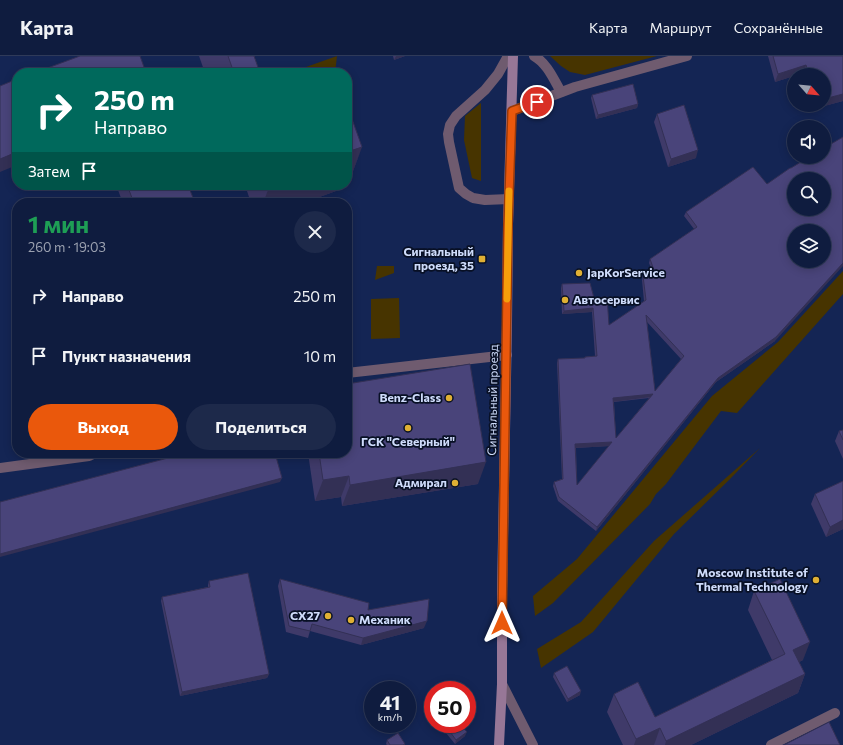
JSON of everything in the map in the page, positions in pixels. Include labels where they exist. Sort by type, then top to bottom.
[{"type":"main road","name":"Сигнальный проезд","points":[[499,745],[502,684],[506,355],[513,56]]},
{"type":"street","points":[[508,56],[498,74],[485,90],[456,116],[450,125],[448,134],[460,188],[473,198],[485,200],[509,199]]},
{"type":"street","points":[[534,56],[538,58],[545,66],[561,92]]},
{"type":"street","points":[[512,111],[582,85],[687,56]]},
{"type":"street","points":[[352,373],[506,355]]},
{"type":"street","points":[[0,468],[74,458]]},
{"type":"street","points":[[502,684],[533,745]]},
{"type":"street","points":[[771,745],[834,713]]},
{"type":"shaded area","points":[[337,56],[336,68],[303,68]]},
{"type":"shaded area","points":[[550,56],[657,56],[585,75],[570,72]]},
{"type":"shaded area","points":[[481,103],[481,181],[472,178],[464,140],[465,116]]},
{"type":"shaded area","points":[[377,266],[394,266],[394,273],[375,280]]},
{"type":"shaded area","points":[[843,271],[843,294],[737,413],[721,411],[666,484],[656,494],[650,504],[553,603],[535,616],[533,596],[577,559],[712,396],[778,342]]},
{"type":"shaded area","points":[[399,298],[400,338],[371,339],[371,299]]},
{"type":"shaded area","points":[[760,448],[674,534],[593,632],[541,668],[537,649],[581,622],[654,541]]},
{"type":"building","points":[[80,56],[140,56],[144,67],[141,68],[48,68]]},
{"type":"building","points":[[228,56],[254,56],[258,68],[232,68]]},
{"type":"building","points":[[773,56],[843,56],[843,94],[831,97],[831,68],[807,68],[806,65],[797,68],[787,68],[787,71],[778,74]]},
{"type":"building","points":[[12,81],[12,154],[0,159],[0,86]]},
{"type":"building","points":[[633,84],[638,104],[598,115],[592,95]]},
{"type":"building","points":[[684,105],[698,150],[671,159],[657,114]]},
{"type":"building","points":[[352,119],[362,147],[352,150]]},
{"type":"building","points":[[843,137],[843,263],[776,337],[718,378],[597,527],[559,497],[554,482],[563,479],[558,359],[597,356],[593,308],[564,311],[562,284],[590,283],[594,298],[607,297],[609,325],[646,300],[643,276],[655,273],[650,259],[697,227],[686,212],[753,167],[767,184],[798,164],[831,164],[831,144]],"holes":[[[646,315],[684,356],[655,391]],[[653,394],[616,438],[613,398]],[[612,442],[577,485],[575,444]]]},
{"type":"building","points":[[129,190],[190,190],[193,198],[132,198]]},
{"type":"building","name":"ГСК \"Северный\"","points":[[470,364],[486,462],[350,485],[349,476],[323,480],[320,458],[352,458],[352,383]]},
{"type":"building","points":[[843,430],[843,440],[839,431]]},
{"type":"building","points":[[168,458],[276,458],[282,478],[0,554],[0,502]]},
{"type":"building","points":[[843,481],[843,520],[830,527],[815,494]]},
{"type":"building","points":[[248,573],[269,674],[182,692],[162,597],[210,587],[209,581]]},
{"type":"building","points":[[280,579],[369,603],[368,610],[429,599],[427,621],[363,638],[312,624],[310,631],[289,626]]},
{"type":"building","points":[[780,579],[810,642],[793,650],[805,674],[666,741],[660,728],[636,739],[614,694],[638,682],[655,717],[785,654],[754,591]]},
{"type":"building","points":[[567,666],[581,691],[568,699],[554,673]]},
{"type":"building","points":[[829,722],[840,745],[784,745]]},
{"type":"building","points":[[398,733],[405,744],[390,745],[387,740]]},
{"type":"building","points":[[451,733],[466,733],[456,740]]},
{"type":"slow traffic","points":[[507,299],[509,191]]},
{"type":"place","name":"Сигнальный проезд, 35","points":[[482,259]]},
{"type":"place","name":"JapKorService","points":[[579,273]]},
{"type":"place","name":"Автосервис","points":[[565,300]]},
{"type":"place","name":"Benz-Class","points":[[449,398]]},
{"type":"place","name":"ГСК \"Северный\"","points":[[408,428]]},
{"type":"place","name":"Адмирал","points":[[455,483]]},
{"type":"place","name":"Moscow Institute of Thermal Technology","points":[[816,580]]},
{"type":"place","name":"CX27","points":[[328,616]]},
{"type":"place","name":"Механик","points":[[351,620]]},
{"type":"route","points":[[502,623],[508,224],[512,111],[537,102]]}]
